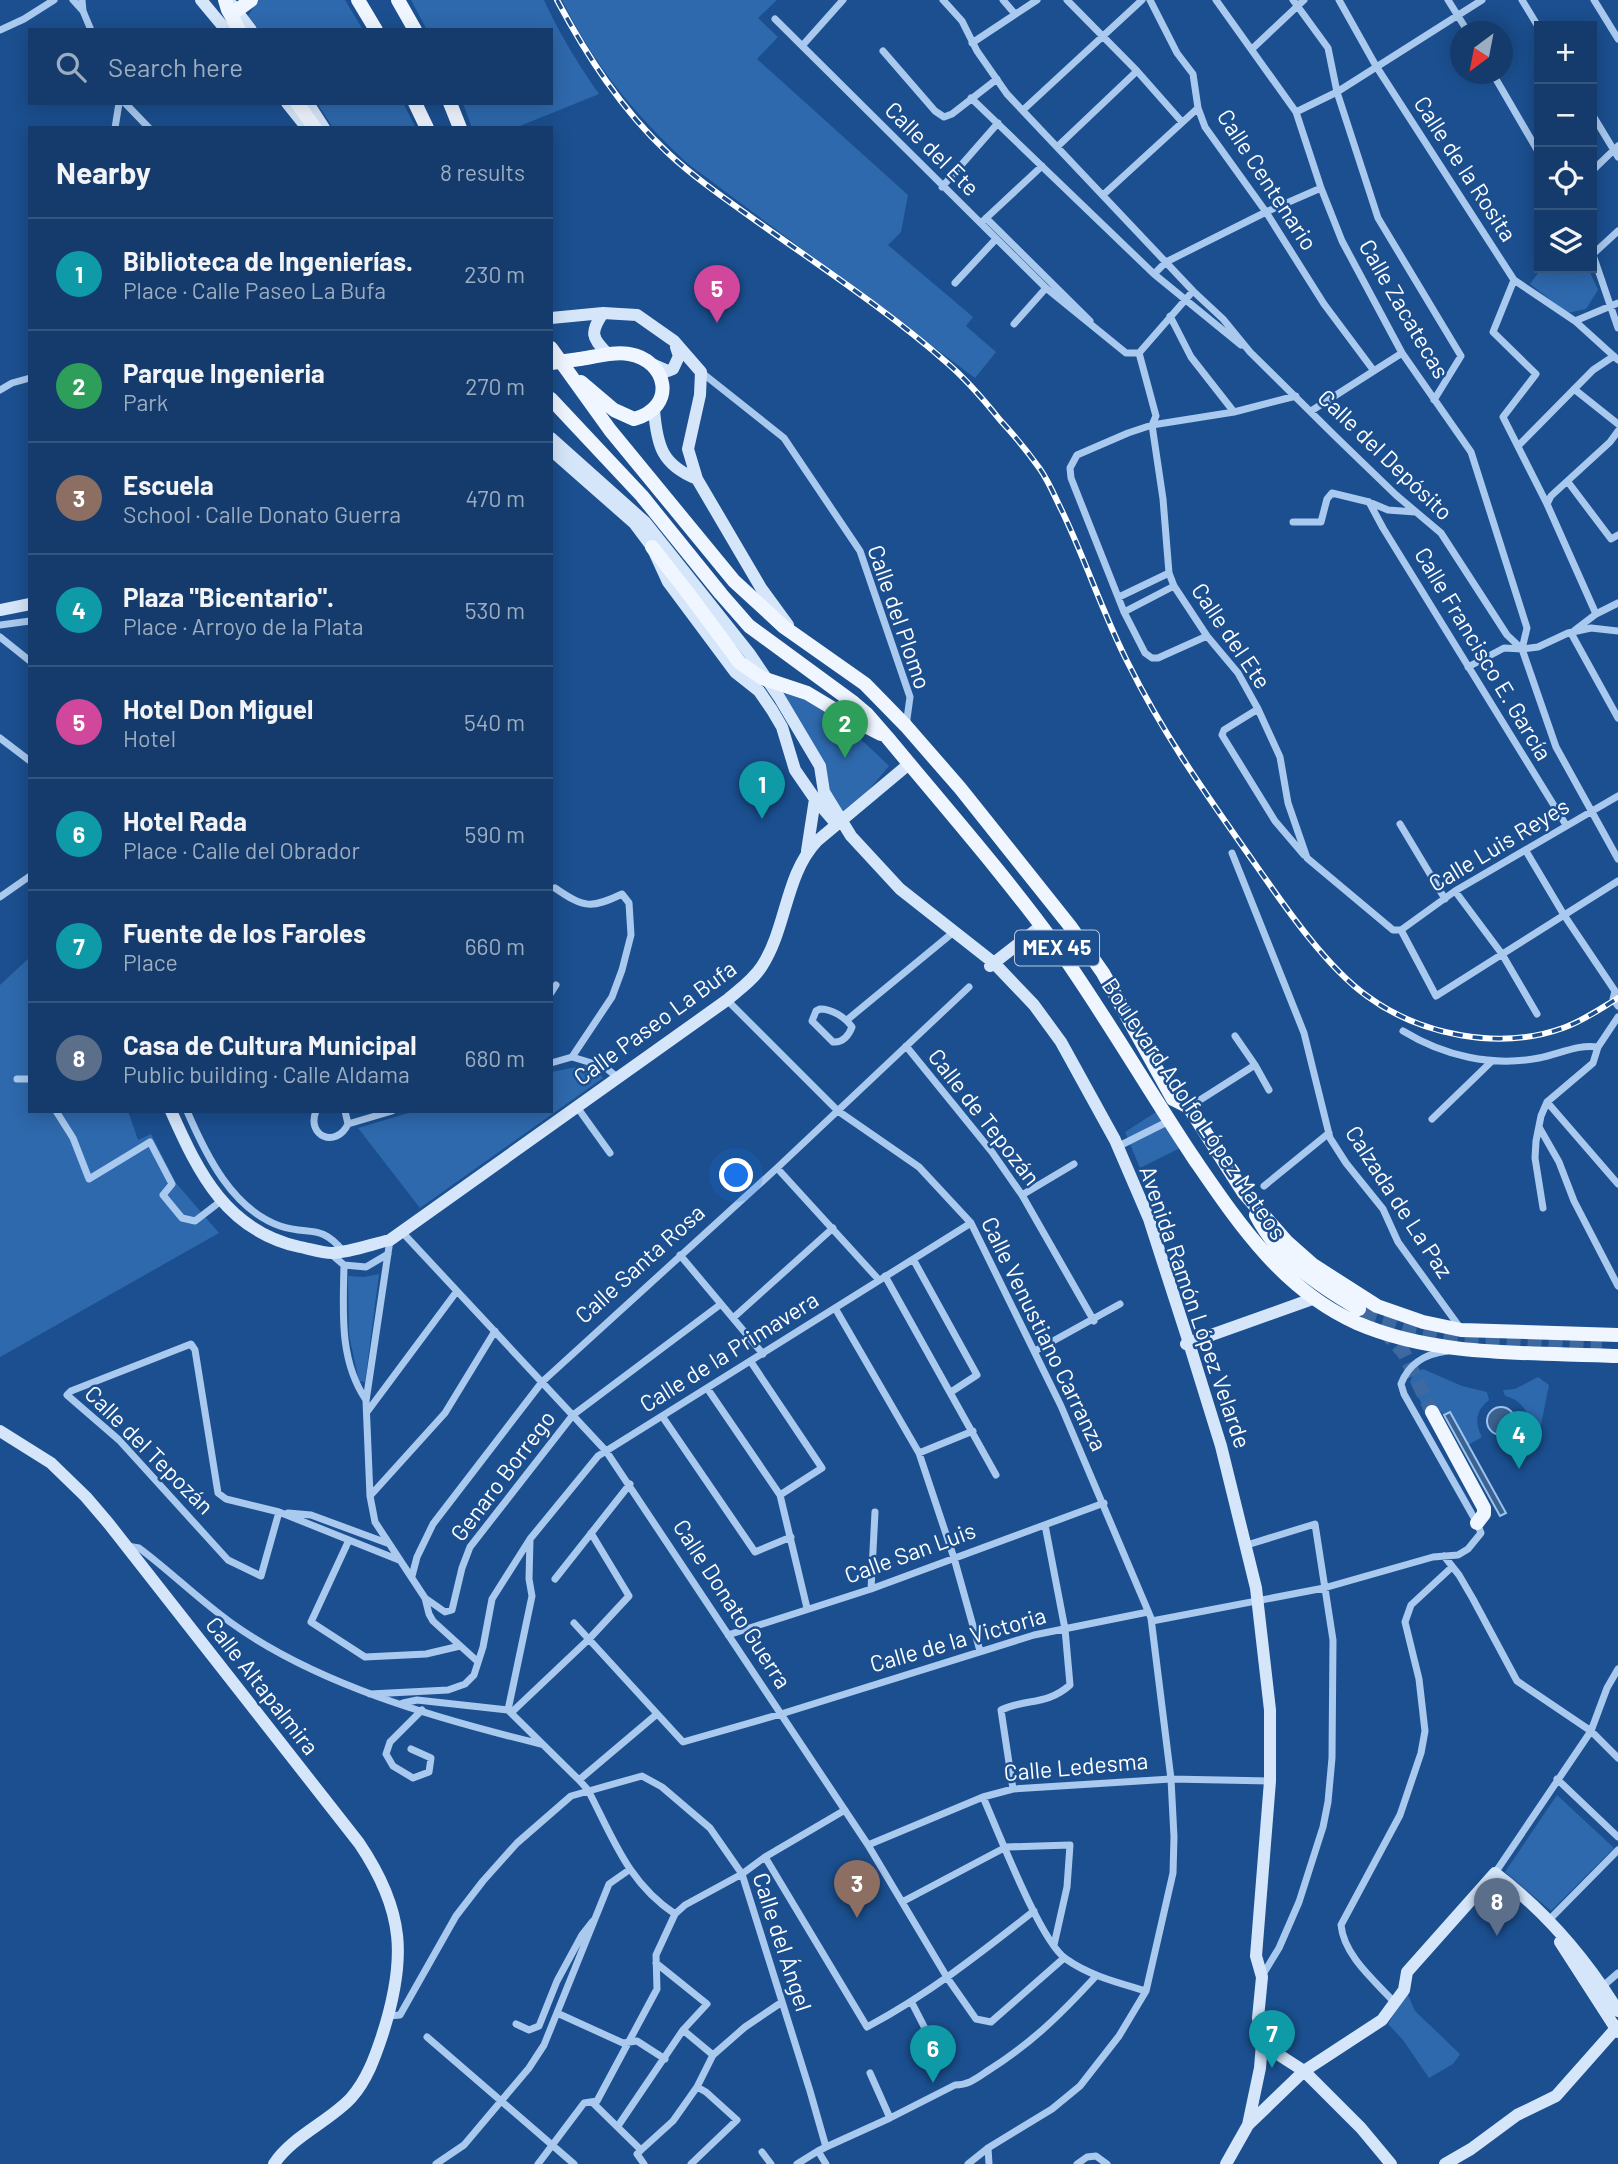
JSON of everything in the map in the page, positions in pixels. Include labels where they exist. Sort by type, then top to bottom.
[{"type":"main road","points":[[236,13],[251,0]]},
{"type":"main road","points":[[358,0],[375,28]]},
{"type":"main road","points":[[398,0],[414,28]]},
{"type":"main road","points":[[298,105],[314,126]]},
{"type":"main road","points":[[416,105],[427,126]]},
{"type":"main road","points":[[451,105],[459,126]]},
{"type":"main road","name":"MEX 45","points":[[553,351],[568,373]]},
{"type":"main road","points":[[553,363],[608,354],[631,354],[654,365],[661,380],[663,395],[654,410],[634,419],[624,416],[568,373]]},
{"type":"main road","name":"Boulevard Adolfo López Mateos","points":[[568,373],[610,430],[734,581],[795,634],[864,684],[906,726],[993,829],[1070,926],[1103,973],[1173,1099],[1189,1107],[1244,1193],[1287,1242],[1313,1265],[1352,1292],[1377,1306],[1423,1322],[1461,1330],[1618,1335]]},
{"type":"main road","name":"Boulevard Adolfo López Mateos","points":[[553,401],[642,496],[749,626],[854,703],[887,737],[1041,926],[1090,995],[1169,1121],[1248,1235],[1286,1276],[1315,1298],[1357,1323],[1416,1342],[1464,1349],[1618,1356]]},
{"type":"main road","points":[[652,547],[726,645],[748,669],[762,678],[807,693],[887,737]]},
{"type":"main road","points":[[1244,1193],[1265,1233],[1282,1253],[1310,1278],[1359,1309]]},
{"type":"main road","points":[[1602,1344],[1618,1345]]},
{"type":"main road","points":[[1432,1412],[1483,1508],[1484,1514],[1477,1523]]},
{"type":"street","points":[[0,30],[54,0]]},
{"type":"street","points":[[73,0],[83,11]]},
{"type":"street","points":[[82,0],[83,11],[90,28]]},
{"type":"street","points":[[201,0],[224,28]]},
{"type":"street","points":[[802,46],[843,0]]},
{"type":"street","name":"Calle del Depósito","points":[[943,0],[962,21],[972,43],[1007,94],[1166,262],[1223,318],[1250,352]]},
{"type":"street","points":[[1003,0],[1015,14]]},
{"type":"street","points":[[972,43],[1037,0]]},
{"type":"street","points":[[1067,0],[1137,71],[1182,122]]},
{"type":"street","points":[[1023,110],[1142,0]]},
{"type":"street","name":"Calle Centenario","points":[[1150,0],[1177,53],[1193,74],[1198,108],[1205,127],[1266,212],[1324,304],[1374,371]]},
{"type":"street","name":"Calle Zacatecas","points":[[1216,0],[1296,112],[1342,241],[1402,353],[1471,452],[1527,628],[1522,649]]},
{"type":"street","points":[[1293,0],[1328,48],[1337,92],[1378,218],[1461,356],[1434,400]]},
{"type":"street","points":[[1252,49],[1304,0]]},
{"type":"street","name":"Calle de la Rosita","points":[[1339,0],[1376,66],[1514,280],[1575,321],[1616,358]]},
{"type":"street","points":[[1448,0],[1462,21]]},
{"type":"street","points":[[1296,112],[1337,92],[1482,0]]},
{"type":"street","points":[[1522,0],[1535,21]]},
{"type":"street","points":[[1594,0],[1618,39]]},
{"type":"street","name":"Calle del Ete","points":[[775,19],[942,187],[1084,313],[1097,330]]},
{"type":"street","points":[[883,51],[935,111],[944,117],[952,114],[997,79]]},
{"type":"street","points":[[1057,146],[1137,71]]},
{"type":"street","points":[[1499,84],[1536,147]]},
{"type":"street","name":"Calle del Depósito","points":[[971,98],[1154,274],[1250,352],[1415,513],[1441,533],[1507,635],[1522,649]]},
{"type":"street","points":[[115,126],[119,105]]},
{"type":"street","points":[[127,105],[147,126]]},
{"type":"street","points":[[289,105],[305,126]]},
{"type":"street","points":[[309,105],[323,126]]},
{"type":"street","points":[[1103,195],[1198,108]]},
{"type":"street","points":[[1597,121],[1617,151],[1597,167]]},
{"type":"street","points":[[942,187],[998,123]]},
{"type":"street","points":[[983,221],[1042,166]]},
{"type":"street","points":[[1154,274],[1166,262],[1321,188]]},
{"type":"street","name":"Calle del Ete","points":[[983,221],[996,239],[1046,288],[1126,353],[1139,353],[1156,416],[1152,425],[1170,573],[1174,586],[1207,636],[1238,673],[1258,709],[1280,757],[1288,803],[1307,858]]},
{"type":"street","points":[[1597,249],[1618,230]]},
{"type":"street","points":[[956,283],[996,239]]},
{"type":"street","points":[[1597,264],[1615,304],[1618,328]]},
{"type":"street","points":[[1514,280],[1493,332],[1536,374],[1503,417],[1547,504],[1596,614]]},
{"type":"street","points":[[1014,324],[1046,288]]},
{"type":"street","points":[[1139,353],[1194,291]]},
{"type":"street","points":[[1575,321],[1615,304]]},
{"type":"street","points":[[603,313],[594,327],[594,337],[608,354]]},
{"type":"street","points":[[557,317],[603,313],[637,315],[674,341],[701,372]]},
{"type":"street","points":[[1170,316],[1191,357],[1234,412]]},
{"type":"street","points":[[654,365],[668,371],[676,366],[679,356],[674,341]]},
{"type":"street","points":[[1311,411],[1402,353]]},
{"type":"street","points":[[1519,445],[1593,370],[1616,358]]},
{"type":"street","name":"Boulevard Adolfo López Mateos","points":[[701,372],[700,395],[688,449],[697,479],[761,588],[795,634]]},
{"type":"street","name":"Calle del Plomo","points":[[701,372],[784,438],[860,551],[910,697],[906,726]]},
{"type":"street","points":[[0,390],[28,379]]},
{"type":"street","points":[[1574,389],[1618,424]]},
{"type":"street","points":[[1207,636],[1158,658],[1152,659],[1144,653],[1124,612],[1071,478],[1070,468],[1077,455],[1090,448],[1152,425],[1234,412],[1296,396]]},
{"type":"street","points":[[654,410],[658,442],[668,461],[678,471],[697,479]]},
{"type":"street","points":[[1547,504],[1551,496],[1610,442],[1618,431]]},
{"type":"street","name":"Avenida Ramón López Velarde","points":[[553,440],[645,523],[749,653],[799,728],[820,766],[824,792],[839,824],[896,892],[992,965]]},
{"type":"street","points":[[1610,442],[1618,448]]},
{"type":"street","name":"Avenida Ramón López Velarde","points":[[553,452],[634,523],[652,547],[668,582],[734,672],[759,691],[782,727],[795,770],[815,799],[900,889],[992,965],[1034,1005],[1061,1042],[1149,1219],[1221,1446],[1247,1545],[1257,1605]]},
{"type":"street","points":[[1568,482],[1614,537]]},
{"type":"street","points":[[1293,522],[1321,522],[1327,499],[1332,493],[1369,502],[1388,510],[1415,513]]},
{"type":"street","name":"Calle Francisco E. García","points":[[1369,502],[1566,825]]},
{"type":"street","points":[[1119,597],[1170,573]]},
{"type":"street","points":[[1124,612],[1174,586]]},
{"type":"street","points":[[1571,633],[1596,614],[1618,603]]},
{"type":"street","points":[[0,610],[28,604]]},
{"type":"street","points":[[0,625],[28,621]]},
{"type":"street","points":[[1468,667],[1504,648],[1538,647],[1591,628],[1618,631]]},
{"type":"street","points":[[1571,633],[1618,718]]},
{"type":"street","points":[[0,637],[28,659]]},
{"type":"street","points":[[1522,649],[1556,747],[1618,859]]},
{"type":"street","points":[[1258,709],[1224,730],[1222,734],[1275,821],[1307,858],[1393,930],[1401,930],[1436,996],[1618,881]]},
{"type":"street","points":[[782,727],[799,728]]},
{"type":"street","points":[[0,738],[28,759]]},
{"type":"street","name":"Calle Paseo La Bufa","points":[[173,1113],[183,1139],[206,1180],[221,1201],[246,1224],[265,1235],[295,1245],[337,1252],[390,1240],[727,1000],[754,977],[767,957],[806,853],[909,764]]},
{"type":"street","name":"Calle Luis Reyes","points":[[1401,930],[1455,891],[1618,796]]},
{"type":"street","points":[[806,853],[815,799]]},
{"type":"street","points":[[1400,824],[1445,899]]},
{"type":"street","points":[[1526,851],[1564,915],[1617,990],[1613,999],[1618,1006]]},
{"type":"street","name":"Calzada de La Paz","points":[[1232,853],[1304,1033],[1330,1138],[1346,1163],[1383,1209],[1398,1242],[1461,1330]]},
{"type":"street","points":[[0,897],[28,877]]},
{"type":"street","points":[[555,888],[581,904],[601,904],[622,894],[629,903],[631,935],[622,970],[612,997],[572,1057]]},
{"type":"street","points":[[1455,891],[1502,954],[1537,1014]]},
{"type":"street","points":[[992,965],[1041,926]]},
{"type":"street","points":[[847,1020],[950,935]]},
{"type":"street","name":"Calle Santa Rosa","points":[[412,1576],[417,1557],[433,1524],[542,1382],[777,1168],[969,987]]},
{"type":"street","name":"Calle Venustiano Carranza","points":[[727,1000],[838,1111],[919,1167],[971,1223],[1035,1351],[1104,1503],[1152,1621],[1171,1779],[1173,1873],[1146,1991],[1119,2036],[1080,2086],[1052,2109],[988,2148],[968,2164]]},
{"type":"street","points":[[820,1009],[847,1020],[852,1027],[849,1035],[839,1043],[833,1042],[812,1021],[816,1011],[820,1009]]},
{"type":"street","points":[[1543,1208],[1535,1158],[1538,1127],[1547,1102],[1592,1063],[1598,1047],[1618,1017]]},
{"type":"street","points":[[1403,1031],[1421,1042],[1453,1054],[1492,1061],[1541,1058],[1584,1045],[1598,1047]]},
{"type":"street","points":[[1235,1036],[1269,1090]]},
{"type":"street","name":"Calle de Tepozán","points":[[906,1046],[992,1152],[1022,1195],[1094,1321]]},
{"type":"street","points":[[553,1062],[572,1057],[605,1067],[618,1078]]},
{"type":"street","points":[[1432,1119],[1492,1061]]},
{"type":"street","points":[[1189,1107],[1255,1065]]},
{"type":"street","points":[[16,1079],[28,1079]]},
{"type":"street","points":[[1547,1102],[1618,1184]]},
{"type":"street","points":[[577,1107],[610,1153]]},
{"type":"street","points":[[58,1113],[73,1138],[89,1179],[150,1142],[172,1184],[163,1195],[182,1218],[195,1221],[221,1201]]},
{"type":"street","points":[[188,1113],[223,1181],[235,1196],[255,1212],[280,1226],[324,1233],[333,1238],[344,1265],[343,1336],[355,1385],[366,1401]]},
{"type":"street","points":[[312,1113],[314,1125],[320,1134],[326,1137],[337,1137],[348,1124],[363,1115]]},
{"type":"street","points":[[345,1113],[348,1124]]},
{"type":"street","points":[[1116,1148],[1169,1121]]},
{"type":"street","points":[[1538,1127],[1559,1162],[1574,1201],[1618,1286]]},
{"type":"street","points":[[1264,1186],[1329,1133]]},
{"type":"street","points":[[1022,1195],[1074,1164]]},
{"type":"street","points":[[777,1168],[882,1278],[951,1392],[996,1475]]},
{"type":"street","name":"Calle de la Primavera","points":[[370,1694],[461,1687],[474,1675],[483,1647],[492,1599],[530,1539],[598,1456],[971,1223]]},
{"type":"street","points":[[733,1318],[833,1228]]},
{"type":"street","name":"Calle Donato Guerra","points":[[402,1232],[606,1451],[868,1845],[948,1979],[976,2019],[991,2022],[1064,1958]]},
{"type":"street","points":[[390,1240],[366,1401],[370,1496],[375,1522],[425,1598],[433,1621],[477,1661]]},
{"type":"street","points":[[344,1265],[366,1267],[388,1254]]},
{"type":"street","points":[[681,1255],[763,1354]]},
{"type":"street","points":[[912,1259],[976,1375],[951,1392]]},
{"type":"street","points":[[366,1412],[457,1291]]},
{"type":"street","points":[[1188,1343],[1315,1298]]},
{"type":"street","points":[[573,1415],[721,1304]]},
{"type":"street","points":[[1035,1351],[1094,1321],[1120,1304]]},
{"type":"street","points":[[835,1308],[919,1453],[954,1558],[980,1651]]},
{"type":"street","points":[[370,1496],[445,1413],[495,1331]]},
{"type":"street","name":"Avenida Ramón López Velarde","points":[[1188,1343],[1222,1460],[1257,1605]]},
{"type":"street","name":"Calle del Tepozán","points":[[279,1512],[261,1576],[228,1560],[119,1440],[67,1395],[71,1391],[191,1344],[197,1362],[218,1493],[226,1499],[279,1512],[399,1560]]},
{"type":"street","points":[[1152,1621],[1257,1605],[1433,1557],[1458,1556],[1468,1549],[1481,1533],[1477,1523],[1404,1394],[1401,1384],[1405,1372],[1424,1357],[1464,1349]]},
{"type":"street","points":[[751,1362],[822,1468],[780,1494]]},
{"type":"street","points":[[708,1388],[780,1494],[807,1608]]},
{"type":"street","name":"Genaro Borrego","points":[[425,1598],[445,1612],[452,1610],[470,1547],[573,1415]]},
{"type":"street","points":[[662,1416],[755,1552],[791,1536]]},
{"type":"street","name":"Calle Altapalmira","points":[[0,1431],[51,1463],[126,1546],[359,1843],[390,1900],[398,1933],[398,1974],[388,2016],[371,2067],[352,2097],[289,2148],[275,2164]]},
{"type":"street","points":[[919,1453],[973,1431]]},
{"type":"street","points":[[555,1580],[629,1484]]},
{"type":"street","name":"Calle San Luis","points":[[728,1635],[870,1589],[1104,1503]]},
{"type":"street","name":"Calle del Tepozán","points":[[279,1512],[311,1515],[388,1543]]},
{"type":"street","points":[[870,1589],[875,1512]]},
{"type":"street","points":[[1247,1545],[1315,1524],[1333,1640],[1332,1758],[1323,1827],[1299,1902],[1279,1948],[1262,1977]]},
{"type":"street","points":[[1013,1789],[1001,1710],[1013,1705],[1041,1701],[1059,1694],[1070,1685],[1065,1629],[1045,1525]]},
{"type":"street","points":[[510,1711],[589,1639],[629,1596],[591,1533]]},
{"type":"street","points":[[510,1711],[532,1596],[529,1579],[530,1539]]},
{"type":"street","points":[[349,1540],[311,1622],[365,1657],[426,1654],[460,1646]]},
{"type":"street","points":[[126,1546],[139,1548],[230,1622],[278,1652],[370,1694],[474,1728],[541,1744]]},
{"type":"street","points":[[1444,1556],[1473,1599],[1517,1681],[1591,1731],[1618,1758]]},
{"type":"street","points":[[1395,2003],[1359,1964],[1342,1939],[1341,1926],[1400,1815],[1422,1753],[1425,1731],[1420,1690],[1405,1622],[1411,1605],[1452,1567]]},
{"type":"street","points":[[1248,2125],[1260,2068],[1262,2044],[1258,2018],[1262,1977],[1256,1956],[1270,1781],[1269,1710],[1257,1605]]},
{"type":"street","name":"Calle de la Victoria","points":[[657,1714],[682,1742],[781,1714],[980,1651],[1065,1629],[1148,1612]]},
{"type":"street","points":[[573,1623],[657,1714],[579,1780]]},
{"type":"street","points":[[1226,2164],[1248,2125],[1304,2071],[1382,2020],[1404,1990],[1407,1972],[1494,1873],[1591,1731],[1607,1688],[1617,1672]]},
{"type":"street","points":[[399,1703],[417,1700],[510,1711],[588,1790],[629,1870],[643,1889],[675,1914]]},
{"type":"street","points":[[411,1749],[431,1758],[429,1772],[413,1778],[393,1766],[386,1754],[390,1742],[422,1710]]},
{"type":"street","name":"Calle del Ángel","points":[[588,1790],[642,1776],[652,1779],[710,1828],[741,1874],[782,2002],[826,2164]]},
{"type":"street","name":"Calle Ledesma","points":[[868,1845],[983,1797],[1013,1789],[1171,1779],[1270,1781]]},
{"type":"street","points":[[1557,1780],[1618,1837]]},
{"type":"street","points":[[388,2016],[400,2015],[456,1916],[483,1881],[541,1820],[571,1796],[588,1790]]},
{"type":"street","points":[[983,1797],[1034,1911],[1064,1958],[1096,1976],[1146,1991]]},
{"type":"street","points":[[538,2164],[584,2103],[597,2101],[657,1989],[656,1955],[675,1914],[685,1905],[845,1810]]},
{"type":"street","points":[[902,1902],[1006,1847],[1070,1845],[1067,1887],[1054,1945]]},
{"type":"street","points":[[1547,1919],[1618,1850]]},
{"type":"street","points":[[765,1857],[867,2027],[912,2003],[948,1979],[1034,1911]]},
{"type":"street","points":[[436,2164],[464,2145],[544,2045],[609,1884],[629,1870]]},
{"type":"street","points":[[1494,1873],[1547,1919],[1603,1986],[1618,2011]]},
{"type":"street","points":[[516,2024],[529,2030],[539,2026],[557,1982],[582,1935],[598,1914]]},
{"type":"street","points":[[1445,2164],[1471,2149],[1517,2115],[1556,2096],[1617,2029],[1547,1919]]},
{"type":"street","points":[[618,2126],[683,2030],[707,2004],[656,1963]]},
{"type":"street","points":[[1603,1986],[1618,1973]]},
{"type":"street","points":[[797,2164],[822,2149],[955,2085],[966,2085],[1020,2051],[1053,2022],[1096,1976]]},
{"type":"street","points":[[644,2164],[637,2154],[673,2121],[713,2055],[745,2027],[782,2002]]},
{"type":"street","points":[[912,2003],[931,2040]]},
{"type":"street","points":[[557,2012],[623,2043],[637,2041],[665,2059]]},
{"type":"street","points":[[683,2030],[713,2055]]},
{"type":"street","points":[[428,2037],[574,2164]]},
{"type":"street","points":[[1262,2044],[1304,2071],[1361,2128],[1391,2164]]},
{"type":"street","points":[[870,2073],[890,2118]]},
{"type":"street","points":[[691,2164],[737,2120],[706,2092],[696,2087]]},
{"type":"street","points":[[592,2102],[641,2150]]},
{"type":"street","points":[[988,2148],[989,2164]]},
{"type":"street","points":[[762,2152],[771,2164]]},
{"type":"street","points":[[1077,2164],[1096,2155],[1107,2164]]},
{"type":"shaded area","points":[[258,0],[345,0],[362,28],[257,28],[248,16]]},
{"type":"shaded area","points":[[411,0],[544,0],[569,48],[599,94],[520,126],[471,126],[464,105],[553,105],[553,28],[426,28]]},
{"type":"shaded area","points":[[562,0],[777,0],[758,18],[778,37],[757,59],[908,195],[901,232],[888,245],[973,317],[966,326],[996,352],[975,378],[687,163],[617,88],[588,47]]},
{"type":"shaded area","points":[[318,105],[404,105],[415,126],[332,126]]},
{"type":"shaded area","points":[[1538,273],[1590,273],[1598,290],[1586,309],[1567,313],[1530,284]]},
{"type":"shaded area","points":[[772,686],[805,700],[835,719],[889,766],[842,822]]},
{"type":"shaded area","points":[[28,959],[28,1113],[129,1113],[138,1140],[151,1134],[176,1183],[219,1233],[0,1357],[0,985]]},
{"type":"shaded area","points":[[587,1065],[597,1070],[603,1078],[420,1208],[358,1128],[408,1113],[553,1113],[553,1072]]},
{"type":"shaded area","points":[[1156,1112],[1180,1148],[1140,1168],[1125,1132]]},
{"type":"shaded area","points":[[379,1274],[365,1382],[359,1381],[349,1335],[348,1276]]},
{"type":"shaded area","points":[[1423,1369],[1462,1386],[1487,1392],[1489,1400],[1481,1408],[1478,1417],[1482,1437],[1468,1445],[1450,1412],[1444,1415],[1437,1409],[1431,1421],[1410,1382],[1414,1373]]},
{"type":"shaded area","points":[[1538,1377],[1549,1385],[1541,1425],[1528,1428],[1526,1411],[1516,1400],[1505,1396],[1503,1390],[1515,1389]]},
{"type":"shaded area","points":[[1501,1407],[1511,1411],[1515,1421],[1511,1431],[1501,1435],[1491,1431],[1487,1421],[1491,1411]]},
{"type":"shaded area","points":[[1450,1412],[1506,1513],[1500,1516],[1444,1415]]},
{"type":"shaded area","points":[[1557,1795],[1614,1848],[1551,1911],[1505,1872]]},
{"type":"shaded area","points":[[1407,1993],[1415,2011],[1460,2054],[1453,2064],[1429,2078],[1403,2040],[1388,2024]]},
{"type":"tunnel","points":[[1363,1313],[1413,1329],[1455,1337],[1602,1344]]},
{"type":"tunnel","points":[[1383,1330],[1404,1353],[1432,1412]]},
{"type":"railway","points":[[557,0],[606,81],[635,118],[668,153],[714,190],[856,291],[924,344],[968,383],[1021,444],[1049,484],[1119,644],[1168,736],[1286,908],[1350,983],[1388,1010],[1411,1021],[1461,1035],[1487,1038],[1538,1035],[1563,1028],[1618,998]]},
{"type":"place","name":"Hotel Don Miguel","points":[[717,323]]},
{"type":"place","name":"Parque Ingenieria","points":[[845,758]]},
{"type":"place","name":"Biblioteca de Ingenierías.","points":[[762,819]]},
{"type":"place","name":"Plaza \"Bicentario\".","points":[[1519,1469]]},
{"type":"place","name":"Escuela","points":[[857,1918]]},
{"type":"place","name":"Casa de Cultura Municipal","points":[[1497,1936]]},
{"type":"place","name":"Fuente de los Faroles","points":[[1272,2068]]},
{"type":"place","name":"Hotel Rada","points":[[933,2083]]}]
